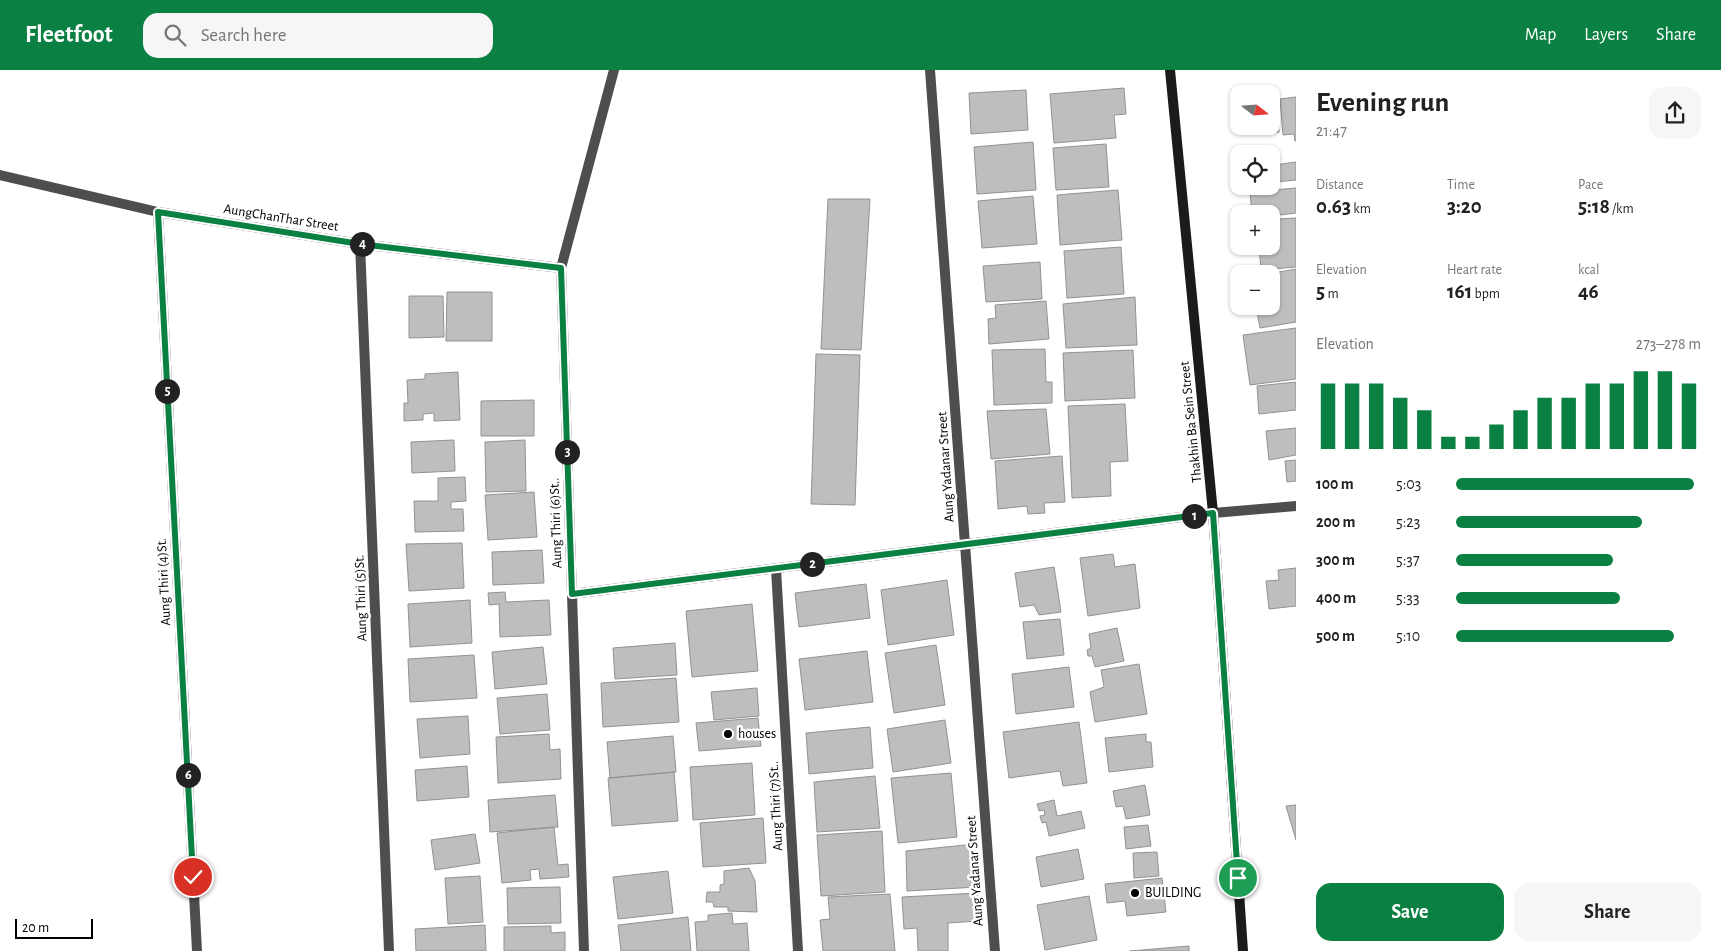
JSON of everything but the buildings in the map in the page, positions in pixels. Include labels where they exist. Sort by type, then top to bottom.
[{"type":"street","name":"Aung Thiri (6)St..","points":[[584,951],[561,268],[614,70]]},
{"type":"street","name":"Aung Yadanar Street","points":[[930,70],[995,951]]},
{"type":"street","name":"Thakhin Ba Sein Street","points":[[1170,70],[1213,513],[1243,951]]},
{"type":"street","name":"AungChanThar Street","points":[[0,175],[158,212],[360,244],[561,268]]},
{"type":"street","name":"Aung Thiri (4)St.","points":[[158,212],[197,951]]},
{"type":"street","name":"Aung Thiri (5)St.","points":[[360,244],[389,951]]},
{"type":"street","points":[[572,594],[965,546],[1213,513],[1296,506]]},
{"type":"street","name":"Aung Thiri (7)St..","points":[[776,569],[798,951]]},
{"type":"place","name":"houses","points":[[728,734]]},
{"type":"place","name":"BUILDING","points":[[1135,893]]},
{"type":"route","points":[[193,877],[158,212],[360,244],[561,268],[572,594],[965,546],[1213,513],[1238,878]]}]
